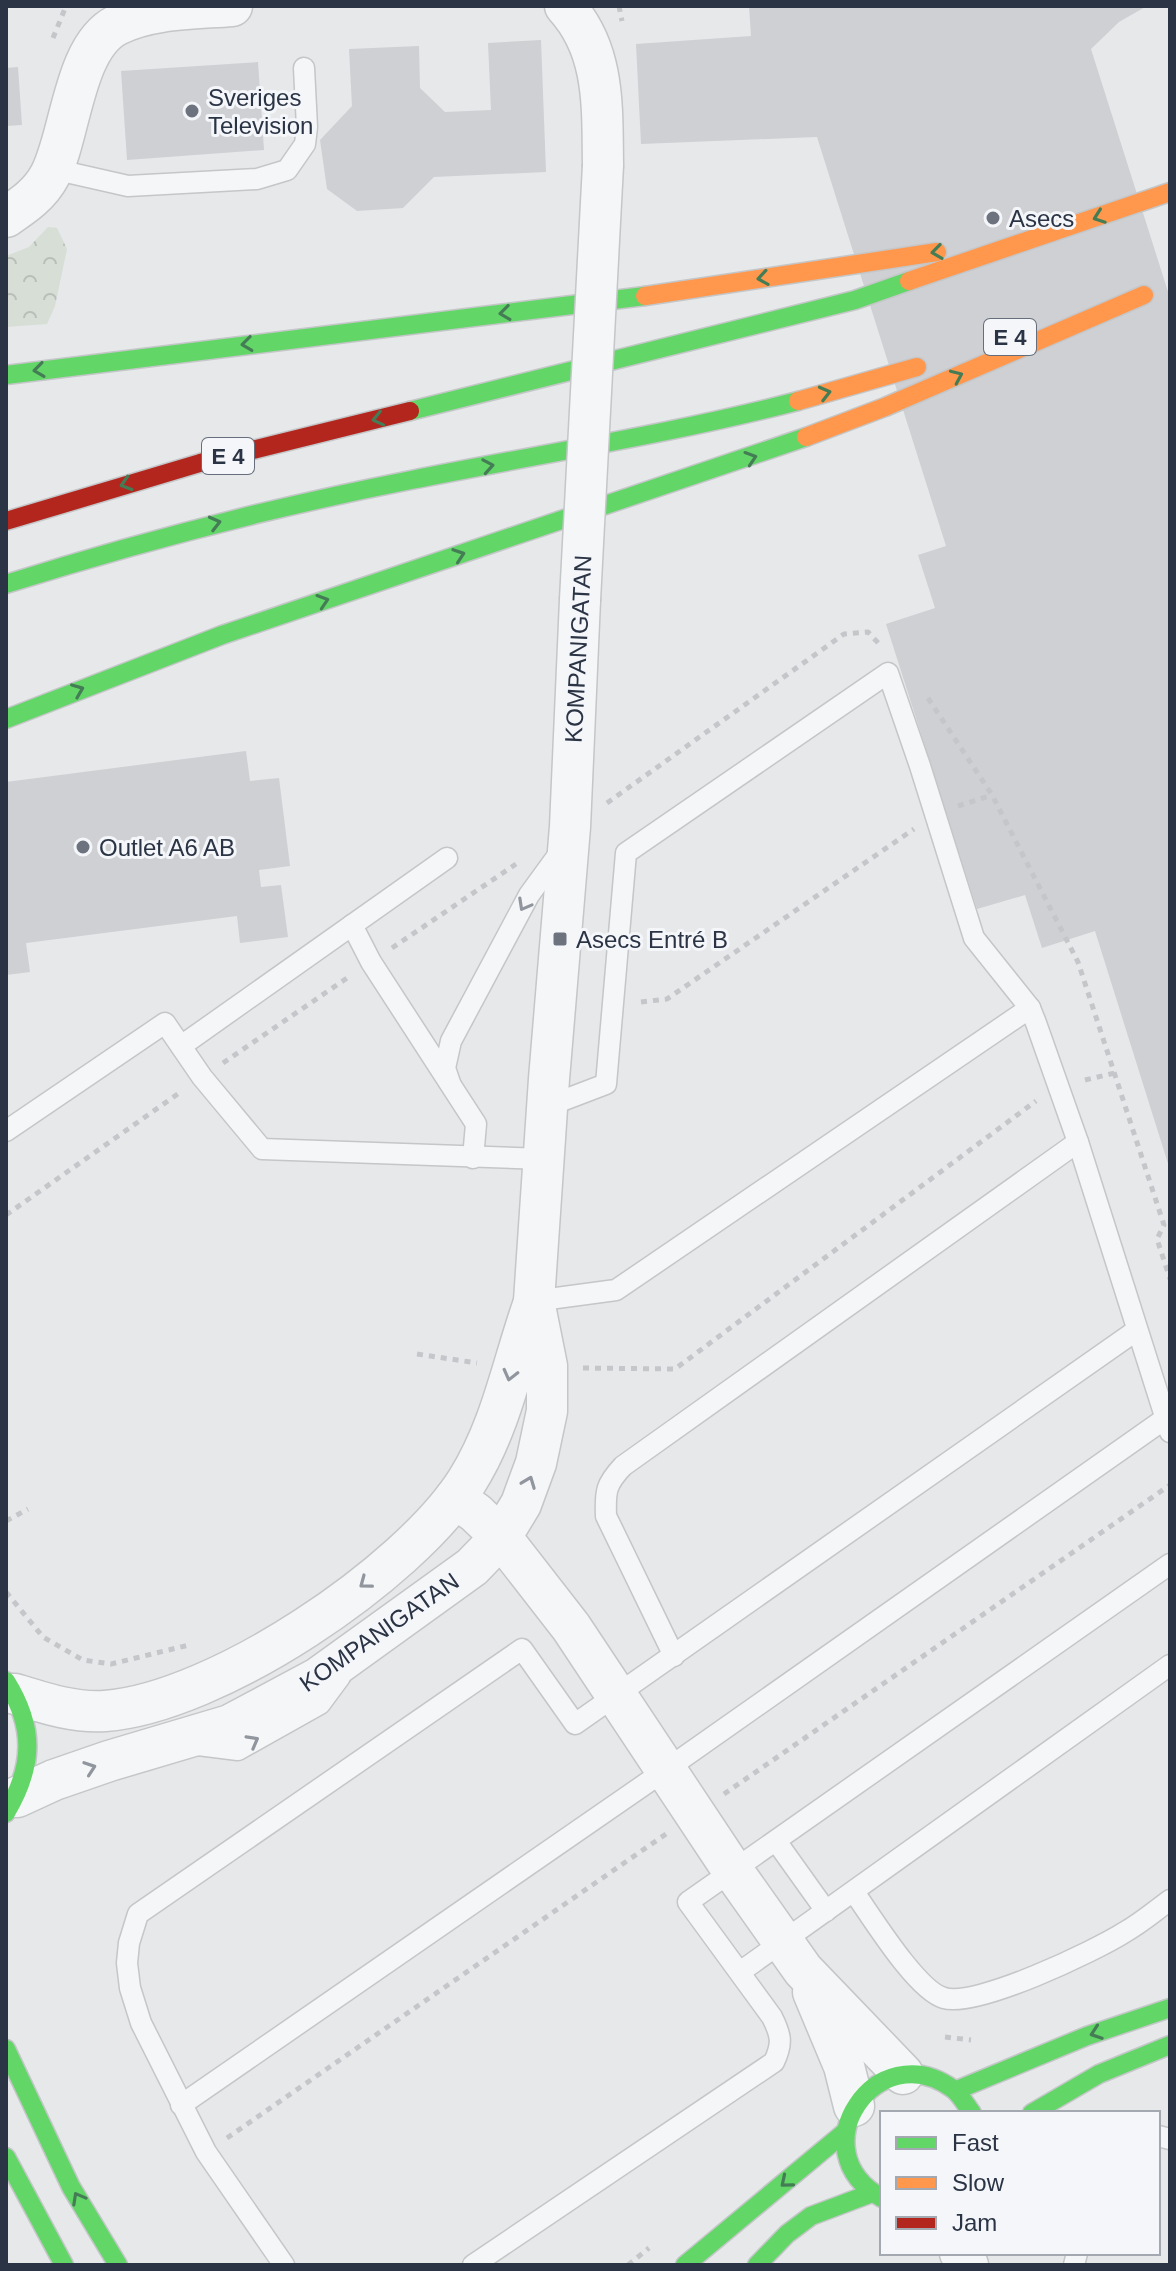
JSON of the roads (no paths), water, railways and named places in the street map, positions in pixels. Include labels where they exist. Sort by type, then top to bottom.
[{"type":"main road","name":"E 4","points":[[6,521],[200,463],[855,300],[1170,192]]},
{"type":"main road","points":[[6,375],[662,294],[1042,238]]},
{"type":"main road","name":"E 4","points":[[6,719],[222,635],[768,452],[885,407],[1150,292],[966,352]]},
{"type":"main road","points":[[6,584],[93,556],[260,512],[722,419],[877,380],[936,361]]},
{"type":"main road","points":[[11,1688],[28,1727],[28,1763],[12,1805]]},
{"type":"main road","points":[[957,2090],[1087,2036],[1170,2008]]},
{"type":"main road","points":[[1035,2111],[1099,2072],[1170,2045]]},
{"type":"main road","points":[[6,2049],[33,2112],[77,2197],[118,2265]]},
{"type":"main road","points":[[685,2265],[850,2119],[873,2085],[903,2074],[922,2074],[957,2090],[971,2111]]},
{"type":"main road","points":[[757,2265],[787,2234],[811,2216],[877,2196],[854,2173],[846,2153],[850,2119]]},
{"type":"main road","points":[[6,2157],[64,2265]]},
{"type":"street","points":[[6,217],[34,198],[53,169],[78,83],[98,41],[113,27],[133,18],[232,6]]},
{"type":"street","name":"KOMPANIGATAN","points":[[11,1688],[56,1707],[103,1711],[159,1700],[227,1675],[335,1607],[391,1564],[423,1534],[455,1498],[485,1449],[502,1409],[504,1367],[534,1301],[569,834],[603,165],[601,85],[589,39],[565,6]]},
{"type":"street","name":"KOMPANIGATAN","points":[[12,1805],[54,1780],[230,1725],[274,1703],[318,1678],[472,1567],[501,1537],[521,1504],[536,1463],[547,1411],[504,1367]]},
{"type":"street","points":[[455,1498],[501,1537],[571,1627],[793,1956],[903,2074]]},
{"type":"street","points":[[793,1956],[830,2029],[850,2119]]},
{"type":"lane","points":[[53,169],[128,186],[257,179],[287,170],[305,144],[304,68]]},
{"type":"lane","points":[[181,2105],[1168,1425],[1078,1142],[1030,1008],[974,938],[936,813],[888,673],[626,853],[606,1084],[564,1100],[548,1100]]},
{"type":"lane","points":[[450,1083],[445,1068],[451,1041],[529,895],[569,834]]},
{"type":"lane","points":[[181,1046],[447,858]]},
{"type":"lane","points":[[352,925],[371,962],[476,1124],[473,1158]]},
{"type":"lane","points":[[534,1301],[616,1290],[1030,1008]]},
{"type":"lane","points":[[6,1131],[165,1023],[202,1077],[262,1149],[544,1159]]},
{"type":"lane","points":[[674,1656],[606,1516],[609,1480],[636,1457],[1078,1142]]},
{"type":"lane","points":[[284,2265],[206,2152],[141,2023],[130,1988],[127,1963],[129,1943],[138,1914],[522,1649],[575,1724],[1137,1330]]},
{"type":"lane","points":[[473,2265],[774,2062],[782,2046],[781,2035],[740,1972],[688,1902],[1170,1564]]},
{"type":"lane","points":[[740,1972],[793,1956],[826,1911],[1170,1665]]},
{"type":"lane","points":[[776,1841],[826,1911]]},
{"type":"lane","points":[[854,1892],[907,1966],[942,1998],[956,1999],[1028,1979],[1068,1961],[1124,1933],[1170,1900]]},
{"type":"place","name":"Sveriges Television","points":[[192,111]]},
{"type":"place","name":"Asecs","points":[[993,218]]},
{"type":"place","name":"Outlet A6 AB","points":[[83,847]]},
{"type":"place","name":"Asecs Entré B","points":[[560,939]]}]
